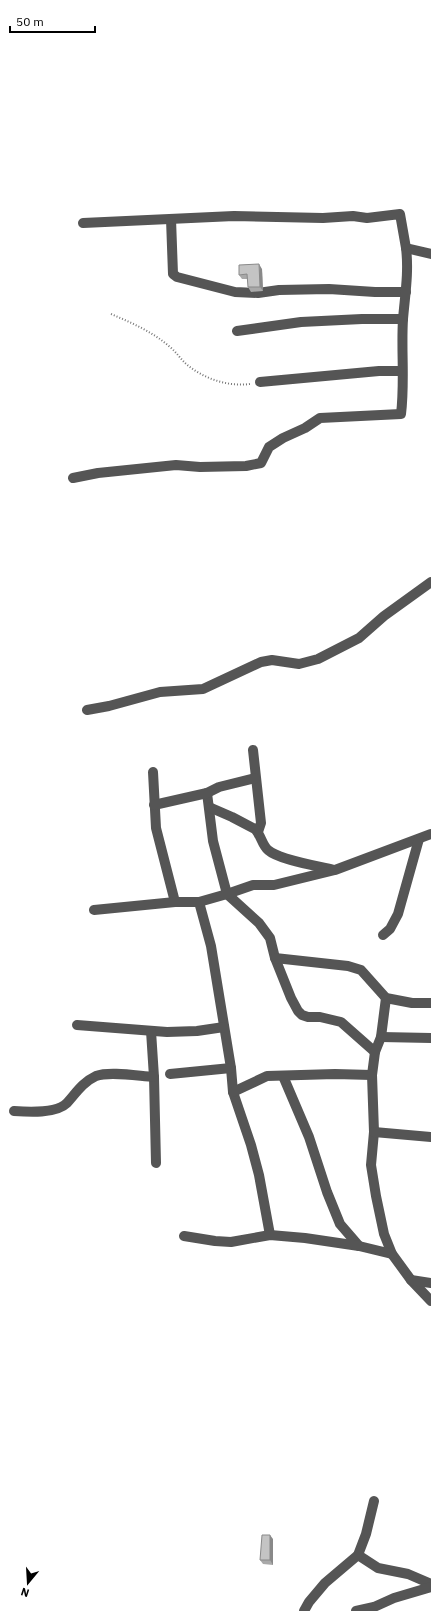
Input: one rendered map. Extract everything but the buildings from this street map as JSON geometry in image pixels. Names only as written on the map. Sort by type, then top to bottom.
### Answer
[{"type":"street","points":[[73,478],[98,473],[176,465],[208,467],[246,466],[261,463],[269,447],[283,438],[305,428],[320,418],[401,414],[403,397],[403,319],[408,265],[400,214],[367,218],[353,216],[323,218],[234,216],[83,223]]},
{"type":"street","points":[[171,219],[173,274],[177,277],[235,292],[258,293],[279,290],[329,289],[375,292],[406,292]]},
{"type":"street","points":[[406,248],[431,254]]},
{"type":"street","points":[[237,331],[301,322],[337,319],[403,319]]},
{"type":"street","points":[[260,382],[379,371],[402,371]]},
{"type":"street","points":[[87,710],[109,706],[160,692],[203,689],[261,662],[272,660],[299,664],[318,659],[359,638],[384,616],[431,582]]},
{"type":"street","points":[[253,750],[261,823],[258,832]]},
{"type":"street","points":[[153,772],[156,828],[175,902]]},
{"type":"street","points":[[154,805],[207,793],[219,787],[255,778]]},
{"type":"street","points":[[207,793],[213,841],[227,894],[259,923],[270,938],[275,958],[291,998],[298,1011],[302,1015],[341,1022],[375,1052]]},
{"type":"street","points":[[209,807],[232,817],[258,832],[267,849],[271,852],[291,859],[336,870]]},
{"type":"street","points":[[94,910],[175,902],[199,902],[253,885],[274,885],[336,870],[431,834]]},
{"type":"street","points":[[383,935],[390,929],[398,914],[419,839]]},
{"type":"street","points":[[199,902],[211,946],[231,1068],[233,1092],[251,1145],[259,1176],[270,1235]]},
{"type":"street","points":[[275,958],[348,966],[361,970],[386,998],[412,1003],[431,1003]]},
{"type":"street","points":[[386,998],[381,1037],[375,1052],[372,1075],[374,1132],[371,1165],[384,1234],[392,1254],[411,1280],[431,1301]]},
{"type":"street","points":[[78,1025],[167,1032],[197,1031],[224,1027]]},
{"type":"street","points":[[150,1031],[154,1077],[156,1163]]},
{"type":"street","points":[[381,1037],[431,1038]]},
{"type":"street","points":[[170,1074],[231,1068]]},
{"type":"street","points":[[14,1111],[36,1112],[52,1110],[66,1105],[81,1086],[95,1077],[107,1073],[154,1077]]},
{"type":"street","points":[[233,1092],[267,1076],[372,1075]]},
{"type":"street","points":[[283,1076],[309,1136],[326,1192],[340,1224],[359,1246]]},
{"type":"street","points":[[374,1132],[431,1137]]},
{"type":"street","points":[[184,1236],[231,1242],[270,1235],[305,1238],[359,1246],[392,1254]]},
{"type":"street","points":[[411,1280],[431,1283]]},
{"type":"street","points":[[304,1611],[309,1602],[325,1583],[358,1555],[366,1534],[374,1501]]},
{"type":"street","points":[[358,1555],[378,1568],[408,1574],[431,1584]]},
{"type":"street","points":[[356,1611],[375,1609],[394,1598],[431,1587]]},
{"type":"path","points":[[111,314],[139,326],[170,347],[185,363],[202,376],[220,382],[243,385],[260,382]]}]
